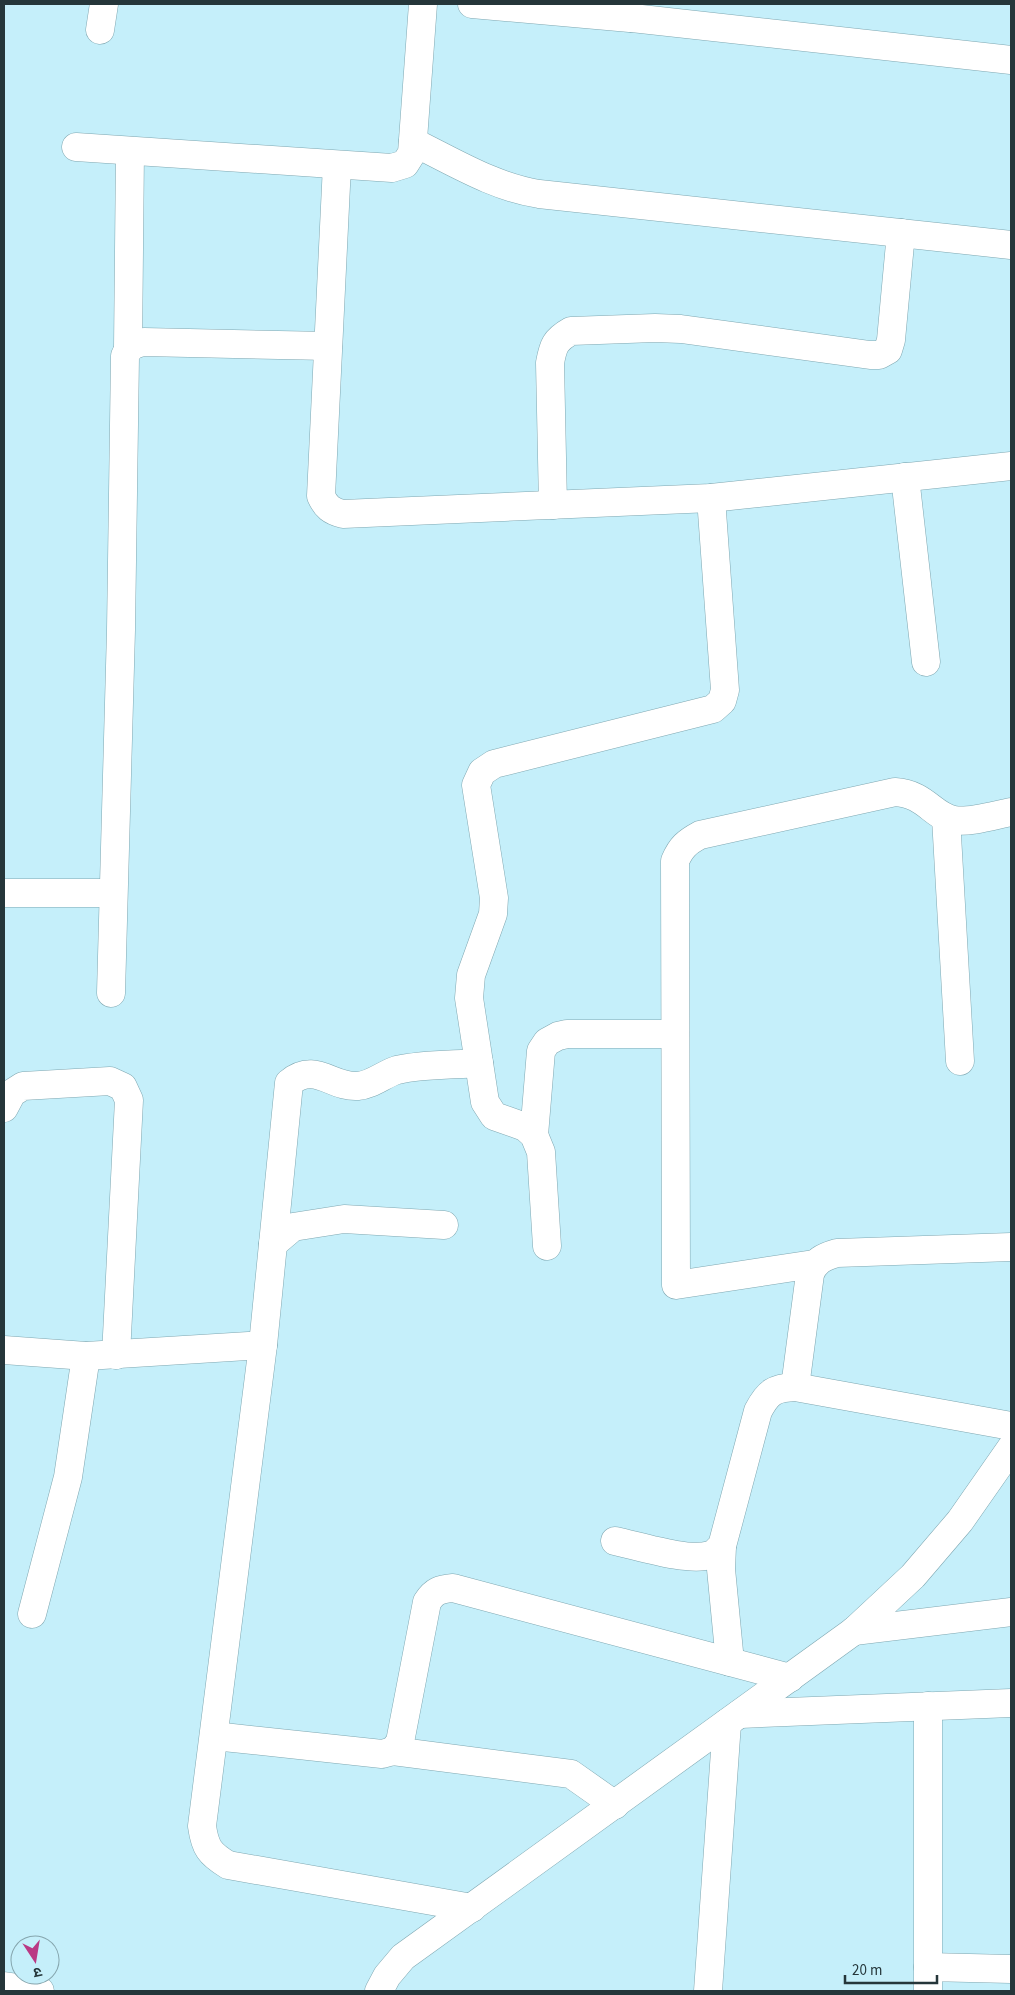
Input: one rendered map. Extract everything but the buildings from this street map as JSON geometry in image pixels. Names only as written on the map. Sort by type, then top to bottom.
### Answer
[{"type":"street","points":[[100,30],[104,4]]},
{"type":"street","points":[[76,147],[392,168],[405,164],[412,153],[423,4]]},
{"type":"street","points":[[472,4],[632,18],[1011,60]]},
{"type":"street","points":[[608,4],[632,18]]},
{"type":"street","points":[[413,142],[492,181],[516,190],[539,194],[1011,245]]},
{"type":"street","points":[[111,993],[121,630],[125,356],[128,349],[130,151]]},
{"type":"street","points":[[337,165],[321,496],[326,506],[333,512],[343,514],[711,498],[1011,466]]},
{"type":"street","points":[[553,505],[550,363],[553,349],[559,338],[571,331],[672,329],[879,355],[888,350],[891,340],[901,233]]},
{"type":"street","points":[[128,349],[134,344],[144,342],[328,346]]},
{"type":"street","points":[[905,477],[926,662]]},
{"type":"street","points":[[547,1246],[541,1152],[534,1135],[525,1127],[494,1116],[485,1102],[469,998],[471,975],[493,914],[494,898],[476,785],[482,772],[494,764],[713,709],[722,701],[725,690],[711,498]]},
{"type":"street","points":[[814,1264],[676,1285],[675,861],[679,850],[686,842],[700,835],[895,792],[916,796],[946,818],[954,820],[1011,812]]},
{"type":"street","points":[[946,818],[960,1061]]},
{"type":"street","points":[[4,893],[113,893]]},
{"type":"street","points":[[534,1135],[541,1051],[548,1042],[558,1036],[581,1033],[675,1034]]},
{"type":"street","points":[[472,1908],[228,1865],[214,1856],[204,1842],[202,1826],[263,1345],[289,1084],[302,1075],[312,1074],[348,1086],[367,1085],[397,1070],[479,1063]]},
{"type":"street","points":[[4,1108],[12,1093],[23,1086],[110,1081],[123,1087],[129,1100],[116,1355]]},
{"type":"street","points":[[272,1244],[293,1227],[344,1219],[444,1225]]},
{"type":"street","points":[[795,1387],[810,1274],[814,1264],[824,1256],[837,1253],[1011,1247]]},
{"type":"street","points":[[4,1350],[86,1356],[263,1345]]},
{"type":"street","points":[[32,1614],[66,1484],[86,1356]]},
{"type":"street","points":[[730,1662],[721,1569],[722,1546],[758,1411],[766,1396],[779,1388],[795,1387],[1011,1426]]},
{"type":"street","points":[[379,1991],[387,1976],[403,1957],[854,1631],[913,1576],[1002,1472],[1011,1448]]},
{"type":"street","points":[[615,1541],[689,1557],[713,1555],[722,1546]]},
{"type":"street","points":[[392,1751],[400,1742],[427,1602],[432,1593],[442,1589],[453,1588],[790,1678]]},
{"type":"street","points":[[854,1631],[1011,1612]]},
{"type":"street","points":[[733,1719],[928,1706],[1011,1703]]},
{"type":"street","points":[[928,1706],[928,1979],[1011,1969]]},
{"type":"street","points":[[708,1991],[733,1719]]},
{"type":"street","points":[[214,1736],[382,1754],[392,1751],[571,1774],[615,1805]]},
{"type":"street","points":[[4,1986],[40,1991]]}]
